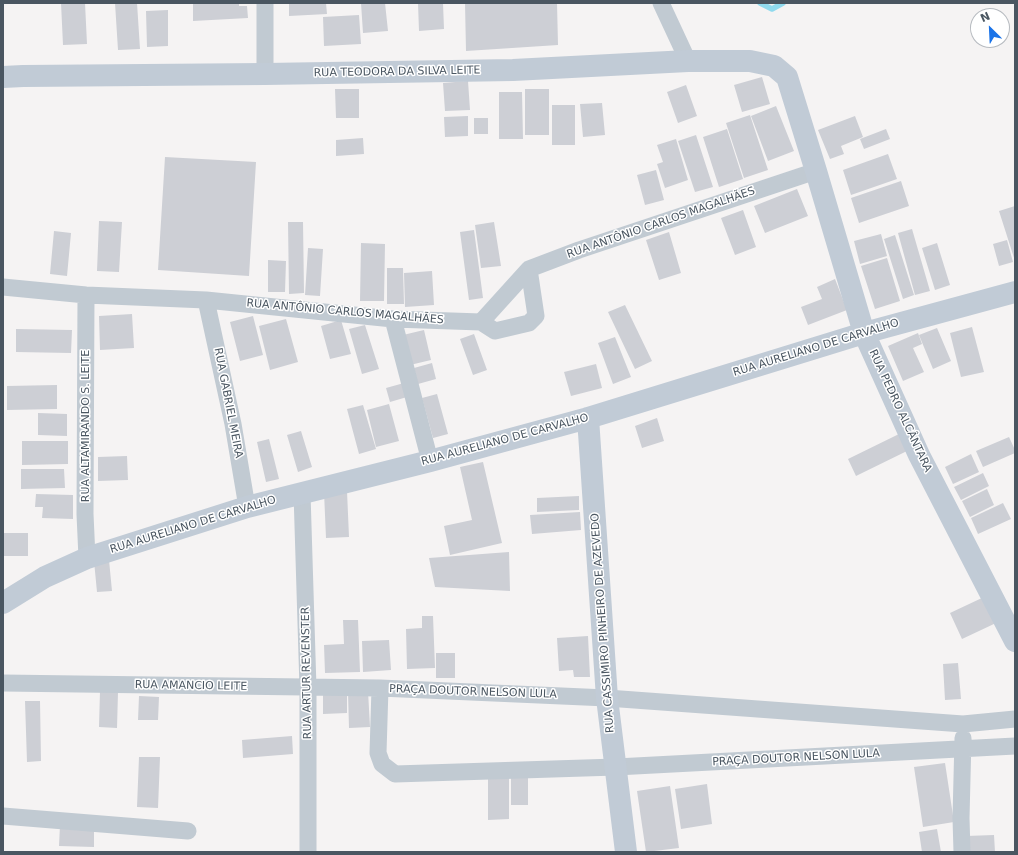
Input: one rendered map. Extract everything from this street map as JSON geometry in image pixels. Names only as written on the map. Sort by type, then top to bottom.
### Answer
[{"type":"street","points":[[265,3],[265,74]]},
{"type":"street","points":[[661,3],[688,61]]},
{"type":"street","name":"RUA TEODORA DA SILVA LEITE","points":[[13,76],[513,70],[688,61],[750,61],[774,66],[787,77]]},
{"type":"street","points":[[3,88],[13,76]]},
{"type":"street","name":"RUA PEDRO ALCÂNTARA","points":[[787,77],[864,333],[919,454],[1009,620],[1015,641]]},
{"type":"street","name":"RUA ANTÔNIO CARLOS MAGALHÃES","points":[[3,286],[86,295],[206,300],[393,319],[482,322],[529,269],[579,250],[816,171]]},
{"type":"street","points":[[482,322],[495,331],[529,323],[536,316],[529,269]]},
{"type":"street","name":"RUA AURELIANO DE CARVALHO","points":[[3,603],[44,576],[87,558],[247,507],[430,461],[588,418],[864,333],[1015,292]]},
{"type":"street","name":"RUA ALTAMIRANDO S. LEITE","points":[[86,295],[85,514],[87,558]]},
{"type":"street","name":"RUA GABRIEL MEIRA","points":[[206,300],[233,424],[247,507]]},
{"type":"street","points":[[393,319],[430,461]]},
{"type":"street","name":"RUA CASSIMIRO PINHEIRO DE AZEVEDO","points":[[588,418],[607,698],[626,852]]},
{"type":"street","name":"RUA ARTUR REVENSTER","points":[[302,493],[308,688],[308,852]]},
{"type":"street","name":"RUA AMANCIO LEITE","points":[[3,683],[380,688]]},
{"type":"street","name":"PRAÇA DOUTOR NELSON LULA","points":[[1015,719],[963,724],[607,698],[380,688],[378,754],[382,764],[395,774],[616,767],[1015,746]]},
{"type":"street","points":[[962,852],[961,818],[963,724]]},
{"type":"street","points":[[3,816],[188,831]]},
{"type":"building","points":[[61,3],[85,3],[87,44],[63,45]]},
{"type":"building","points":[[115,3],[137,3],[140,49],[118,50]]},
{"type":"building","points":[[193,3],[239,3],[239,6],[247,6],[248,18],[193,21]]},
{"type":"building","points":[[289,3],[326,3],[327,14],[289,16]]},
{"type":"building","points":[[361,3],[385,3],[388,31],[363,33]]},
{"type":"building","points":[[418,3],[443,3],[444,29],[419,31]]},
{"type":"building","points":[[465,3],[557,3],[558,45],[466,51]]},
{"type":"building","points":[[168,10],[168,46],[147,47],[146,11]]},
{"type":"building","points":[[359,15],[361,44],[324,46],[323,17]]},
{"type":"building","points":[[762,77],[770,104],[742,112],[734,85]]},
{"type":"building","points":[[468,81],[470,110],[445,111],[443,83]]},
{"type":"building","points":[[686,85],[697,116],[678,123],[667,92]]},
{"type":"building","points":[[335,89],[359,89],[359,118],[336,118]]},
{"type":"building","points":[[525,89],[549,89],[549,135],[525,135]]},
{"type":"building","points":[[499,92],[522,92],[523,139],[499,139]]},
{"type":"building","points":[[602,103],[605,135],[583,137],[580,104]]},
{"type":"building","points":[[552,105],[575,105],[575,145],[552,145]]},
{"type":"building","points":[[776,106],[794,151],[768,161],[751,116]]},
{"type":"building","points":[[750,115],[768,170],[744,178],[726,123]]},
{"type":"building","points":[[468,116],[468,136],[445,137],[444,117]]},
{"type":"building","points":[[855,116],[863,137],[841,146],[844,154],[830,159],[818,130]]},
{"type":"building","points":[[474,118],[488,118],[488,134],[474,134]]},
{"type":"building","points":[[727,129],[743,179],[719,187],[703,137]]},
{"type":"building","points":[[886,129],[890,139],[864,149],[860,139]]},
{"type":"building","points":[[696,135],[713,187],[695,192],[678,141]]},
{"type":"building","points":[[363,138],[364,154],[336,156],[336,140]]},
{"type":"building","points":[[676,139],[688,180],[665,188],[657,164],[663,162],[657,145]]},
{"type":"building","points":[[888,154],[897,179],[851,195],[843,170]]},
{"type":"building","points":[[165,157],[256,162],[249,276],[158,270]]},
{"type":"building","points":[[656,170],[664,200],[645,205],[637,175]]},
{"type":"building","points":[[901,181],[909,206],[859,223],[851,198]]},
{"type":"building","points":[[797,189],[808,216],[765,233],[754,206]]},
{"type":"building","points":[[1015,206],[1015,261],[999,211]]},
{"type":"building","points":[[743,210],[756,247],[735,255],[721,218]]},
{"type":"building","points":[[99,221],[122,222],[119,272],[97,271]]},
{"type":"building","points":[[288,222],[303,222],[304,293],[289,294]]},
{"type":"building","points":[[494,222],[501,266],[481,268],[475,225]]},
{"type":"building","points":[[912,229],[930,291],[915,295],[898,233]]},
{"type":"building","points":[[474,230],[483,298],[469,300],[460,232]]},
{"type":"building","points":[[54,231],[71,233],[67,276],[50,274]]},
{"type":"building","points":[[669,232],[681,273],[659,280],[646,240]]},
{"type":"building","points":[[881,234],[887,256],[860,264],[854,241]]},
{"type":"building","points":[[895,235],[914,295],[903,299],[884,239]]},
{"type":"building","points":[[1007,240],[1013,262],[999,266],[993,244]]},
{"type":"building","points":[[361,243],[385,244],[384,301],[360,301]]},
{"type":"building","points":[[937,243],[950,285],[935,290],[922,248]]},
{"type":"building","points":[[308,248],[323,249],[320,296],[305,295]]},
{"type":"building","points":[[887,258],[900,301],[875,309],[861,266]]},
{"type":"building","points":[[268,260],[286,261],[285,292],[268,292]]},
{"type":"building","points":[[387,268],[403,268],[404,304],[387,304]]},
{"type":"building","points":[[432,271],[434,305],[405,307],[404,273]]},
{"type":"building","points":[[835,279],[847,310],[808,325],[801,307],[822,299],[817,287]]},
{"type":"building","points":[[625,305],[652,361],[635,369],[608,312]]},
{"type":"building","points":[[132,314],[134,348],[100,350],[99,316]]},
{"type":"building","points":[[253,316],[263,355],[240,361],[230,322]]},
{"type":"building","points":[[286,319],[298,362],[270,370],[259,326]]},
{"type":"building","points":[[341,320],[351,354],[330,359],[321,326]]},
{"type":"building","points":[[365,325],[379,369],[362,374],[349,329]]},
{"type":"building","points":[[972,327],[984,372],[961,377],[950,333]]},
{"type":"building","points":[[937,328],[951,361],[933,369],[919,335]]},
{"type":"building","points":[[16,329],[72,330],[71,353],[16,352]]},
{"type":"building","points":[[424,330],[431,360],[410,365],[403,335]]},
{"type":"building","points":[[918,333],[922,344],[913,348],[924,372],[903,381],[888,346]]},
{"type":"building","points":[[474,334],[487,370],[473,375],[460,339]]},
{"type":"building","points":[[615,337],[631,377],[613,384],[598,343]]},
{"type":"building","points":[[432,363],[436,379],[418,384],[414,368]]},
{"type":"building","points":[[596,364],[602,388],[571,396],[564,372]]},
{"type":"building","points":[[404,383],[407,397],[390,402],[386,388]]},
{"type":"building","points":[[57,385],[57,409],[7,410],[7,386]]},
{"type":"building","points":[[437,394],[448,434],[433,438],[422,398]]},
{"type":"building","points":[[389,404],[399,441],[376,447],[367,410]]},
{"type":"building","points":[[363,405],[376,449],[359,454],[347,409]]},
{"type":"building","points":[[38,413],[67,414],[67,436],[38,435]]},
{"type":"building","points":[[657,418],[664,441],[642,448],[635,426]]},
{"type":"building","points":[[301,431],[312,467],[298,472],[287,435]]},
{"type":"building","points":[[899,434],[907,451],[856,476],[848,459]]},
{"type":"building","points":[[1009,437],[1015,453],[983,467],[976,451]]},
{"type":"building","points":[[269,439],[279,479],[266,482],[257,442]]},
{"type":"building","points":[[22,441],[68,441],[68,464],[22,465]]},
{"type":"building","points":[[971,454],[979,472],[953,484],[945,467]]},
{"type":"building","points":[[127,456],[128,480],[98,481],[98,457]]},
{"type":"building","points":[[483,462],[502,543],[450,555],[444,526],[472,520],[460,467]]},
{"type":"building","points":[[21,469],[64,469],[65,488],[21,489]]},
{"type":"building","points":[[983,473],[989,486],[961,500],[954,487]]},
{"type":"building","points":[[987,489],[994,505],[970,517],[962,501]]},
{"type":"building","points":[[347,491],[349,537],[326,538],[324,492]]},
{"type":"building","points":[[36,494],[73,495],[73,519],[42,518],[43,507],[35,507]]},
{"type":"building","points":[[579,496],[579,510],[537,512],[537,498]]},
{"type":"building","points":[[1003,503],[1011,519],[978,534],[971,518]]},
{"type":"building","points":[[580,512],[581,530],[532,534],[530,515]]},
{"type":"building","points":[[3,533],[28,533],[28,556],[4,556]]},
{"type":"building","points":[[509,552],[510,591],[435,587],[429,558]]},
{"type":"building","points":[[109,560],[112,591],[97,592],[94,561]]},
{"type":"building","points":[[984,597],[996,623],[962,639],[950,613]]},
{"type":"building","points":[[422,616],[433,616],[435,668],[407,669],[406,629],[422,628]]},
{"type":"building","points":[[343,620],[358,620],[360,672],[325,673],[324,645],[344,644]]},
{"type":"building","points":[[588,636],[590,677],[574,677],[573,670],[559,671],[557,638]]},
{"type":"building","points":[[389,640],[391,670],[363,672],[362,641]]},
{"type":"building","points":[[436,653],[455,653],[455,678],[436,678]]},
{"type":"building","points":[[958,663],[961,699],[945,700],[943,664]]},
{"type":"building","points":[[100,691],[118,692],[117,728],[99,727]]},
{"type":"building","points":[[368,691],[370,727],[349,728],[348,692]]},
{"type":"building","points":[[323,694],[347,694],[347,713],[323,714]]},
{"type":"building","points":[[139,696],[159,697],[158,720],[138,720]]},
{"type":"building","points":[[25,701],[40,701],[41,761],[27,762]]},
{"type":"building","points":[[292,736],[293,754],[243,758],[242,740]]},
{"type":"building","points":[[139,757],[160,757],[158,808],[137,807]]},
{"type":"building","points":[[945,763],[954,822],[923,827],[914,767]]},
{"type":"building","points":[[488,772],[509,772],[509,819],[488,820]]},
{"type":"building","points":[[528,776],[528,805],[511,805],[511,777]]},
{"type":"building","points":[[707,784],[712,824],[681,829],[675,789]]},
{"type":"building","points":[[670,786],[679,848],[646,852],[637,791]]},
{"type":"building","points":[[60,825],[94,825],[94,847],[59,846]]},
{"type":"building","points":[[937,829],[941,852],[922,852],[919,832]]},
{"type":"building","points":[[994,835],[995,852],[967,852],[966,836]]},
{"type":"waterway","points":[[760,3],[772,9],[783,3]]}]
